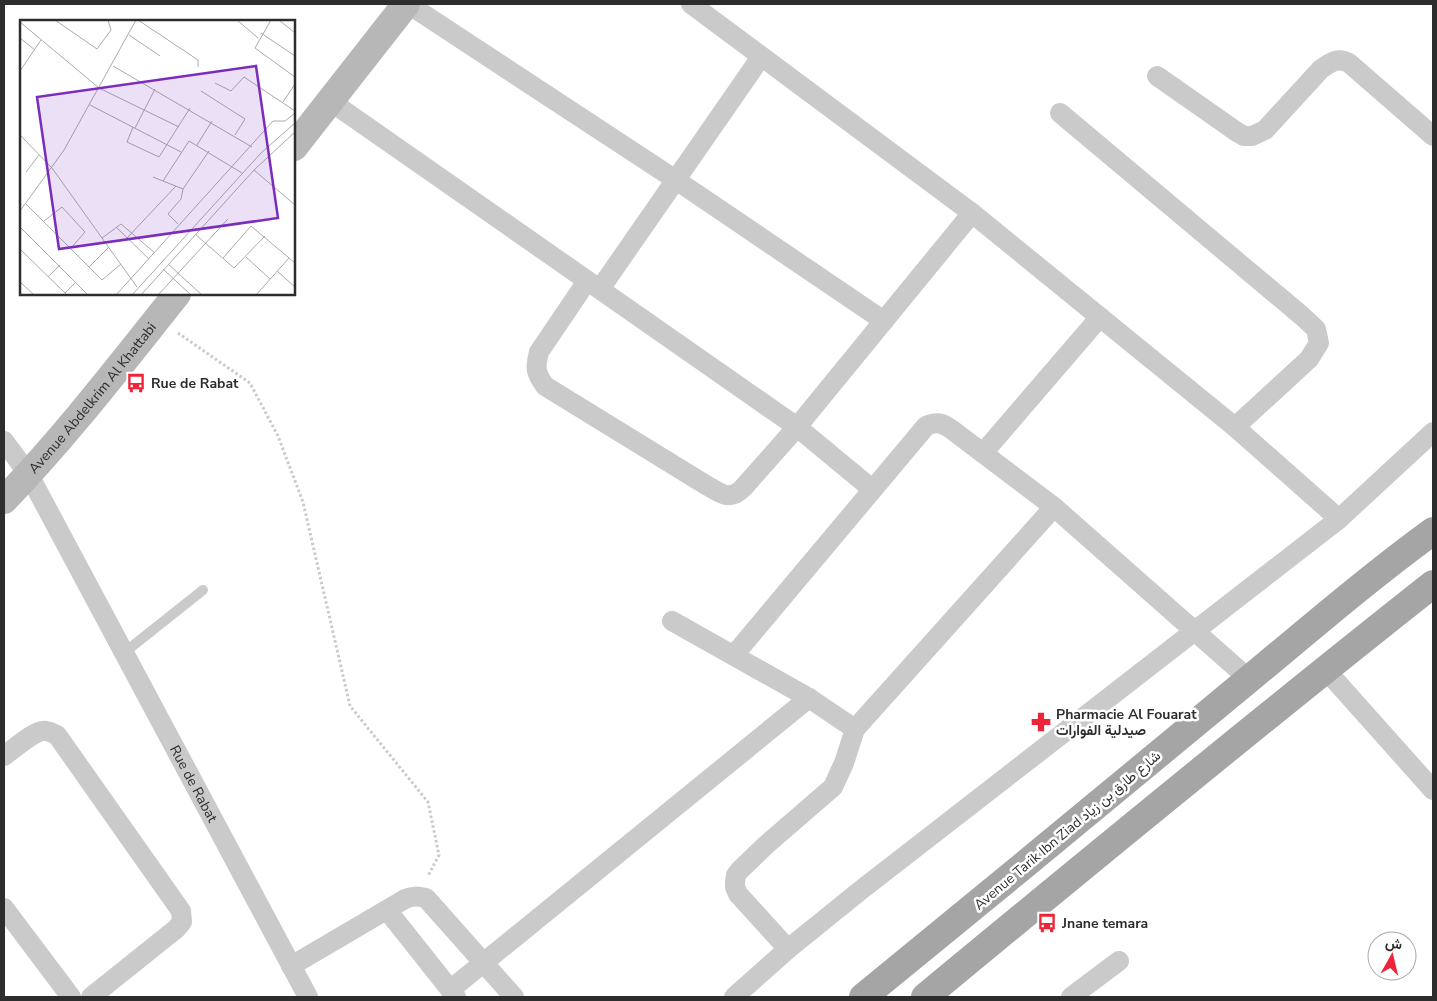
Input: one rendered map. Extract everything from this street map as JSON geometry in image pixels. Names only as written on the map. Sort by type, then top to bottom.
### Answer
[{"type":"main road","points":[[295,146],[407,4]]},
{"type":"main road","name":"Avenue Abdelkrim Al Khattabi","points":[[4,500],[29,475],[121,365],[176,295]]},
{"type":"main road","name":"Avenue Tarik Ibn Ziad شارع طارق بن زياد","points":[[864,997],[1250,679],[1346,597],[1433,531]]},
{"type":"main road","points":[[926,997],[1068,878],[1325,669],[1433,584]]},
{"type":"street","points":[[407,4],[676,180],[884,321]]},
{"type":"street","points":[[691,4],[972,212],[1235,427],[1339,520]]},
{"type":"street","points":[[761,57],[676,180],[540,352],[536,365],[538,376],[545,386],[706,485],[722,494],[731,496],[737,494],[797,426],[972,212]]},
{"type":"street","points":[[1157,76],[1237,132],[1244,136],[1252,136],[1265,130],[1321,69],[1332,62],[1342,60],[1349,63],[1433,136]]},
{"type":"street","points":[[330,101],[797,426],[872,489]]},
{"type":"street","points":[[1060,113],[1316,329],[1320,343],[1309,359],[1235,427]]},
{"type":"street","points":[[982,453],[1100,316]]},
{"type":"street","points":[[734,655],[926,426],[943,424],[1054,507],[1250,679]]},
{"type":"street","points":[[734,997],[788,949],[868,884],[1339,520],[1433,432]]},
{"type":"street","name":"Rue de Rabat","points":[[4,441],[29,475],[308,997]]},
{"type":"street","points":[[788,949],[738,894],[735,887],[736,875],[766,845],[833,788],[844,763],[855,728],[1054,507]]},
{"type":"street","points":[[672,622],[809,698],[855,728]]},
{"type":"street","points":[[1325,669],[1433,790]]},
{"type":"street","points":[[387,910],[453,994],[484,963],[809,698]]},
{"type":"street","points":[[4,756],[34,734],[49,731],[57,735],[182,911],[182,922],[176,929],[91,997]]},
{"type":"street","points":[[291,966],[404,899],[418,896],[426,898],[514,997]]},
{"type":"street","points":[[4,908],[71,997]]},
{"type":"street","points":[[1071,997],[1119,961]]},
{"type":"lane","points":[[125,652],[203,590]]},
{"type":"path","points":[[157,319],[250,382],[278,436],[303,502],[350,706],[428,802],[439,855],[418,896]]},
{"type":"place","name":"Rue de Rabat","points":[[136,383]]},
{"type":"place","name":"Pharmacie Al Fouarat صيدلية الفوارات","points":[[1041,722]]},
{"type":"place","name":"Jnane temara","points":[[1047,923]]}]
